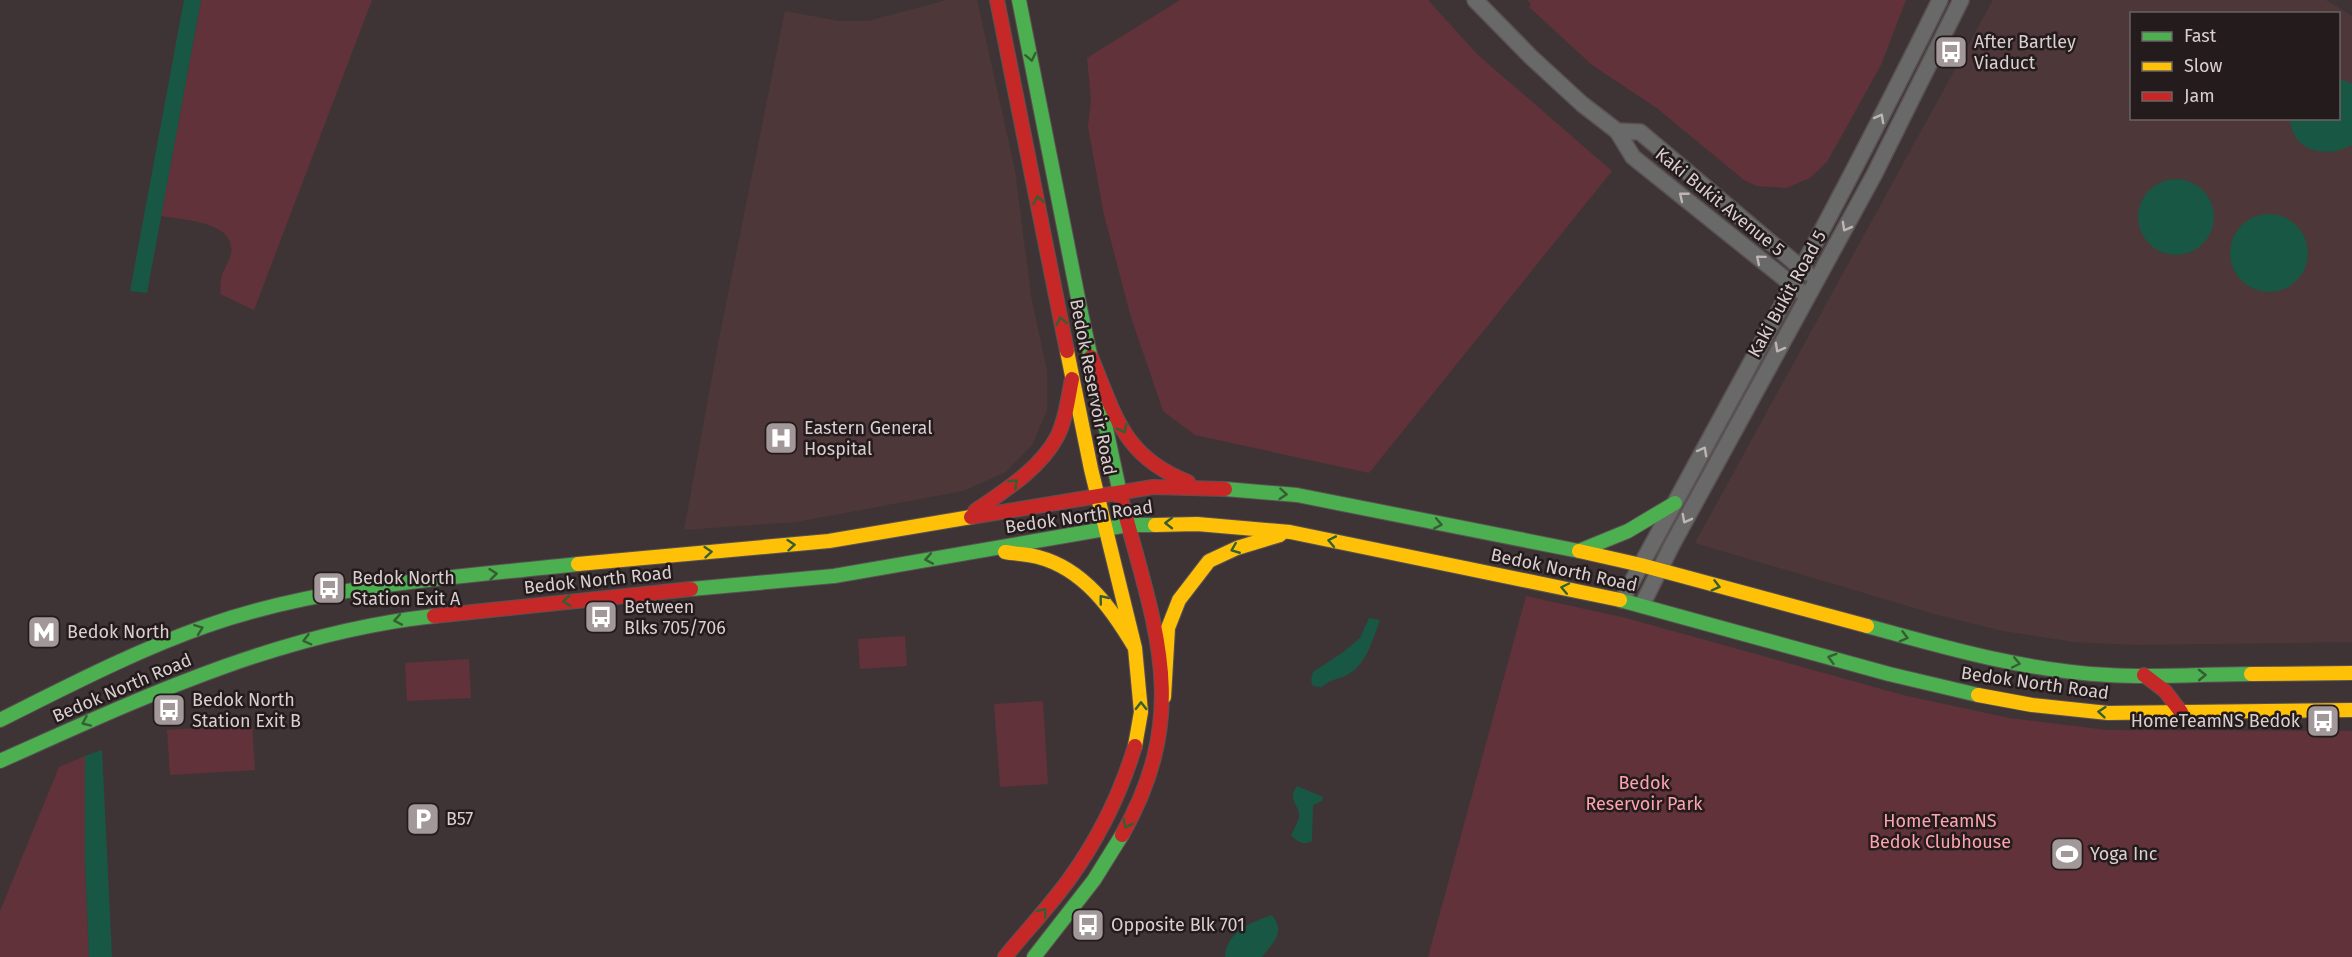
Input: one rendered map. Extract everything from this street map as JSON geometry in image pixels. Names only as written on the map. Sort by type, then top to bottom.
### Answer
[{"type":"main road","name":"Bedok Reservoir Road","points":[[997,0],[1072,379],[1104,528],[1135,648],[1141,712],[1135,749],[1104,823],[1080,864],[1005,957]]},
{"type":"main road","name":"Bedok Reservoir Road","points":[[1019,0],[1120,491],[1159,646],[1164,697],[1161,732],[1155,757],[1123,832],[1097,876],[1034,957]]},
{"type":"main road","points":[[1091,357],[1124,432],[1140,456],[1169,476],[1204,487]]},
{"type":"main road","points":[[966,517],[1007,490],[1035,464],[1056,439],[1064,418],[1072,379]]},
{"type":"main road","name":"Bedok North Road","points":[[0,720],[139,652],[208,625],[300,600],[359,588],[578,564],[830,541],[1153,487],[1204,487],[1297,495],[1579,552],[1641,565],[1958,651],[2025,665],[2109,675],[2352,673]]},
{"type":"main road","points":[[1579,552],[1628,531],[1675,503]]},
{"type":"main road","name":"Bedok North Road","points":[[0,761],[186,679],[256,654],[364,627],[445,614],[834,576],[1128,525],[1197,524],[1290,532],[1622,600],[1952,690],[2032,705],[2108,713],[2352,710]]},
{"type":"main road","points":[[1164,697],[1168,628],[1179,600],[1191,582],[1209,561],[1237,548],[1290,532]]},
{"type":"main road","points":[[986,549],[1038,557],[1078,577],[1097,592],[1117,617],[1135,648]]},
{"type":"main road","points":[[2144,675],[2173,697],[2181,712]]},
{"type":"street","name":"Kaki Bukit Avenue 5","points":[[1475,0],[1531,57],[1582,104],[1617,131],[1633,157],[1808,297]]},
{"type":"street","name":"Kaki Bukit Road 5","points":[[1622,600],[1892,98],[1940,0]]},
{"type":"street","name":"Kaki Bukit Road 5","points":[[1642,605],[1874,175],[1961,0]]},
{"type":"street","name":"Kaki Bukit Avenue 5","points":[[1617,131],[1640,132],[1816,281]]},
{"type":"shaded area","points":[[184,0],[201,0],[147,293],[130,291]]},
{"type":"shaded area","points":[[947,0],[977,0],[1015,170],[1031,296],[1047,371],[1047,410],[1032,445],[1006,472],[963,491],[796,522],[684,530],[719,339],[785,11],[839,21],[868,21]]},
{"type":"shaded area","points":[[1993,0],[2326,0],[2352,16],[2352,642],[2135,645],[2074,642],[2003,631],[1938,615],[1695,543]]},
{"type":"shaded area","points":[[2340,78],[2352,84],[2352,145],[2332,151],[2312,150],[2297,139],[2290,120],[2340,120]]},
{"type":"shaded area","points":[[2184,179],[2197,185],[2208,196],[2214,209],[2212,232],[2197,249],[2184,255],[2168,255],[2155,249],[2140,232],[2138,209],[2144,196],[2161,181]]},
{"type":"shaded area","points":[[2269,214],[2284,217],[2296,226],[2305,238],[2308,253],[2305,268],[2296,280],[2284,289],[2269,292],[2254,289],[2242,280],[2233,268],[2230,253],[2233,238],[2242,226],[2254,217]]},
{"type":"shaded area","points":[[1369,618],[1380,620],[1368,651],[1359,665],[1347,675],[1330,681],[1322,687],[1313,686],[1311,680],[1313,672],[1360,638]]},
{"type":"shaded area","points":[[102,750],[112,957],[89,957],[85,861],[85,756]]},
{"type":"shaded area","points":[[1297,786],[1323,797],[1322,801],[1313,805],[1312,841],[1306,843],[1291,836],[1299,818],[1293,799]]},
{"type":"shaded area","points":[[1272,915],[1278,932],[1274,942],[1262,957],[1225,957],[1235,934],[1248,925]]},
{"type":"green space","points":[[201,0],[372,0],[254,310],[220,294],[222,277],[231,254],[231,243],[226,235],[206,224],[161,216]]},
{"type":"green space","points":[[1180,0],[1428,0],[1478,55],[1612,171],[1369,473],[1195,435],[1163,411],[1131,317],[1104,215],[1088,127],[1091,99],[1087,58]]},
{"type":"green space","points":[[1527,0],[1906,0],[1881,65],[1827,162],[1810,178],[1786,188],[1757,186],[1744,180],[1658,109],[1592,65],[1529,7],[1531,4]]},
{"type":"green space","points":[[1526,596],[1626,618],[1903,695],[2009,718],[2107,730],[2352,731],[2352,957],[1428,957]]},
{"type":"green space","points":[[905,636],[907,666],[860,669],[858,639]]},
{"type":"green space","points":[[469,659],[471,698],[407,701],[405,663]]},
{"type":"green space","points":[[1043,701],[1048,784],[1000,787],[994,704]]},
{"type":"green space","points":[[252,724],[255,770],[170,775],[167,730]]},
{"type":"green space","points":[[85,756],[85,861],[89,957],[0,957],[0,911],[59,767]]},
{"type":"traffic: fast","points":[[1019,0],[1080,308],[1121,498]]},
{"type":"traffic: fast","points":[[1225,489],[1297,495],[1579,551]]},
{"type":"traffic: fast","points":[[1579,551],[1628,531],[1675,503]]},
{"type":"traffic: fast","points":[[691,589],[834,576],[1128,525],[1155,525]]},
{"type":"traffic: fast","points":[[0,720],[153,646],[251,612],[390,584],[578,564]]},
{"type":"traffic: fast","points":[[1620,600],[1889,674],[1978,695]]},
{"type":"traffic: fast","points":[[0,761],[105,714],[211,671],[320,637],[434,616]]},
{"type":"traffic: fast","points":[[1867,626],[2017,664],[2078,673],[2144,676],[2251,674]]},
{"type":"traffic: fast","points":[[1034,957],[1094,880],[1122,835]]},
{"type":"traffic: slow","points":[[1067,351],[1091,469],[1135,648],[1141,712],[1135,746]]},
{"type":"traffic: slow","points":[[578,564],[829,541],[971,517]]},
{"type":"traffic: slow","points":[[1155,525],[1197,524],[1290,532],[1620,600]]},
{"type":"traffic: slow","points":[[1164,697],[1168,628],[1179,600],[1209,561],[1237,548],[1280,535]]},
{"type":"traffic: slow","points":[[1579,551],[1641,565],[1867,626]]},
{"type":"traffic: slow","points":[[1005,552],[1038,557],[1054,563],[1083,581],[1117,619],[1135,648]]},
{"type":"traffic: slow","points":[[2251,674],[2352,673]]},
{"type":"traffic: slow","points":[[1978,695],[2032,705],[2108,713],[2352,710]]},
{"type":"traffic: jam","points":[[997,0],[1067,351]]},
{"type":"traffic: jam","points":[[1091,357],[1116,416],[1135,447],[1166,472],[1188,482]]},
{"type":"traffic: jam","points":[[975,511],[1020,479],[1050,449],[1063,423],[1072,379]]},
{"type":"traffic: jam","points":[[971,517],[1153,487],[1225,489]]},
{"type":"traffic: jam","points":[[1121,498],[1155,628],[1162,707],[1156,747],[1144,790],[1122,835]]},
{"type":"traffic: jam","points":[[434,616],[691,589]]},
{"type":"traffic: jam","points":[[2144,675],[2165,691],[2181,712]]},
{"type":"traffic: jam","points":[[1005,957],[1062,888],[1090,847],[1116,798],[1135,746]]},
{"type":"place","name":"After Bartley Viaduct","points":[[1951,52]]},
{"type":"place","name":"Eastern General Hospital","points":[[781,438]]},
{"type":"place","name":"Bedok North Station Exit A","points":[[329,588]]},
{"type":"place","name":"Between Blks 705/706","points":[[601,617]]},
{"type":"place","name":"Bedok North","points":[[44,632]]},
{"type":"place","name":"Bedok North Station Exit B","points":[[169,710]]},
{"type":"place","name":"HomeTeamNS Bedok","points":[[2323,721]]},
{"type":"place","name":"B57","points":[[423,819]]},
{"type":"place","name":"Yoga Inc","points":[[2067,854]]},
{"type":"place","name":"Opposite Blk 701","points":[[1088,925]]},
{"type":"park label","name":"Bedok Reservoir Park","points":[[1644,793]]},
{"type":"park label","name":"HomeTeamNS Bedok Clubhouse","points":[[1940,831]]}]
